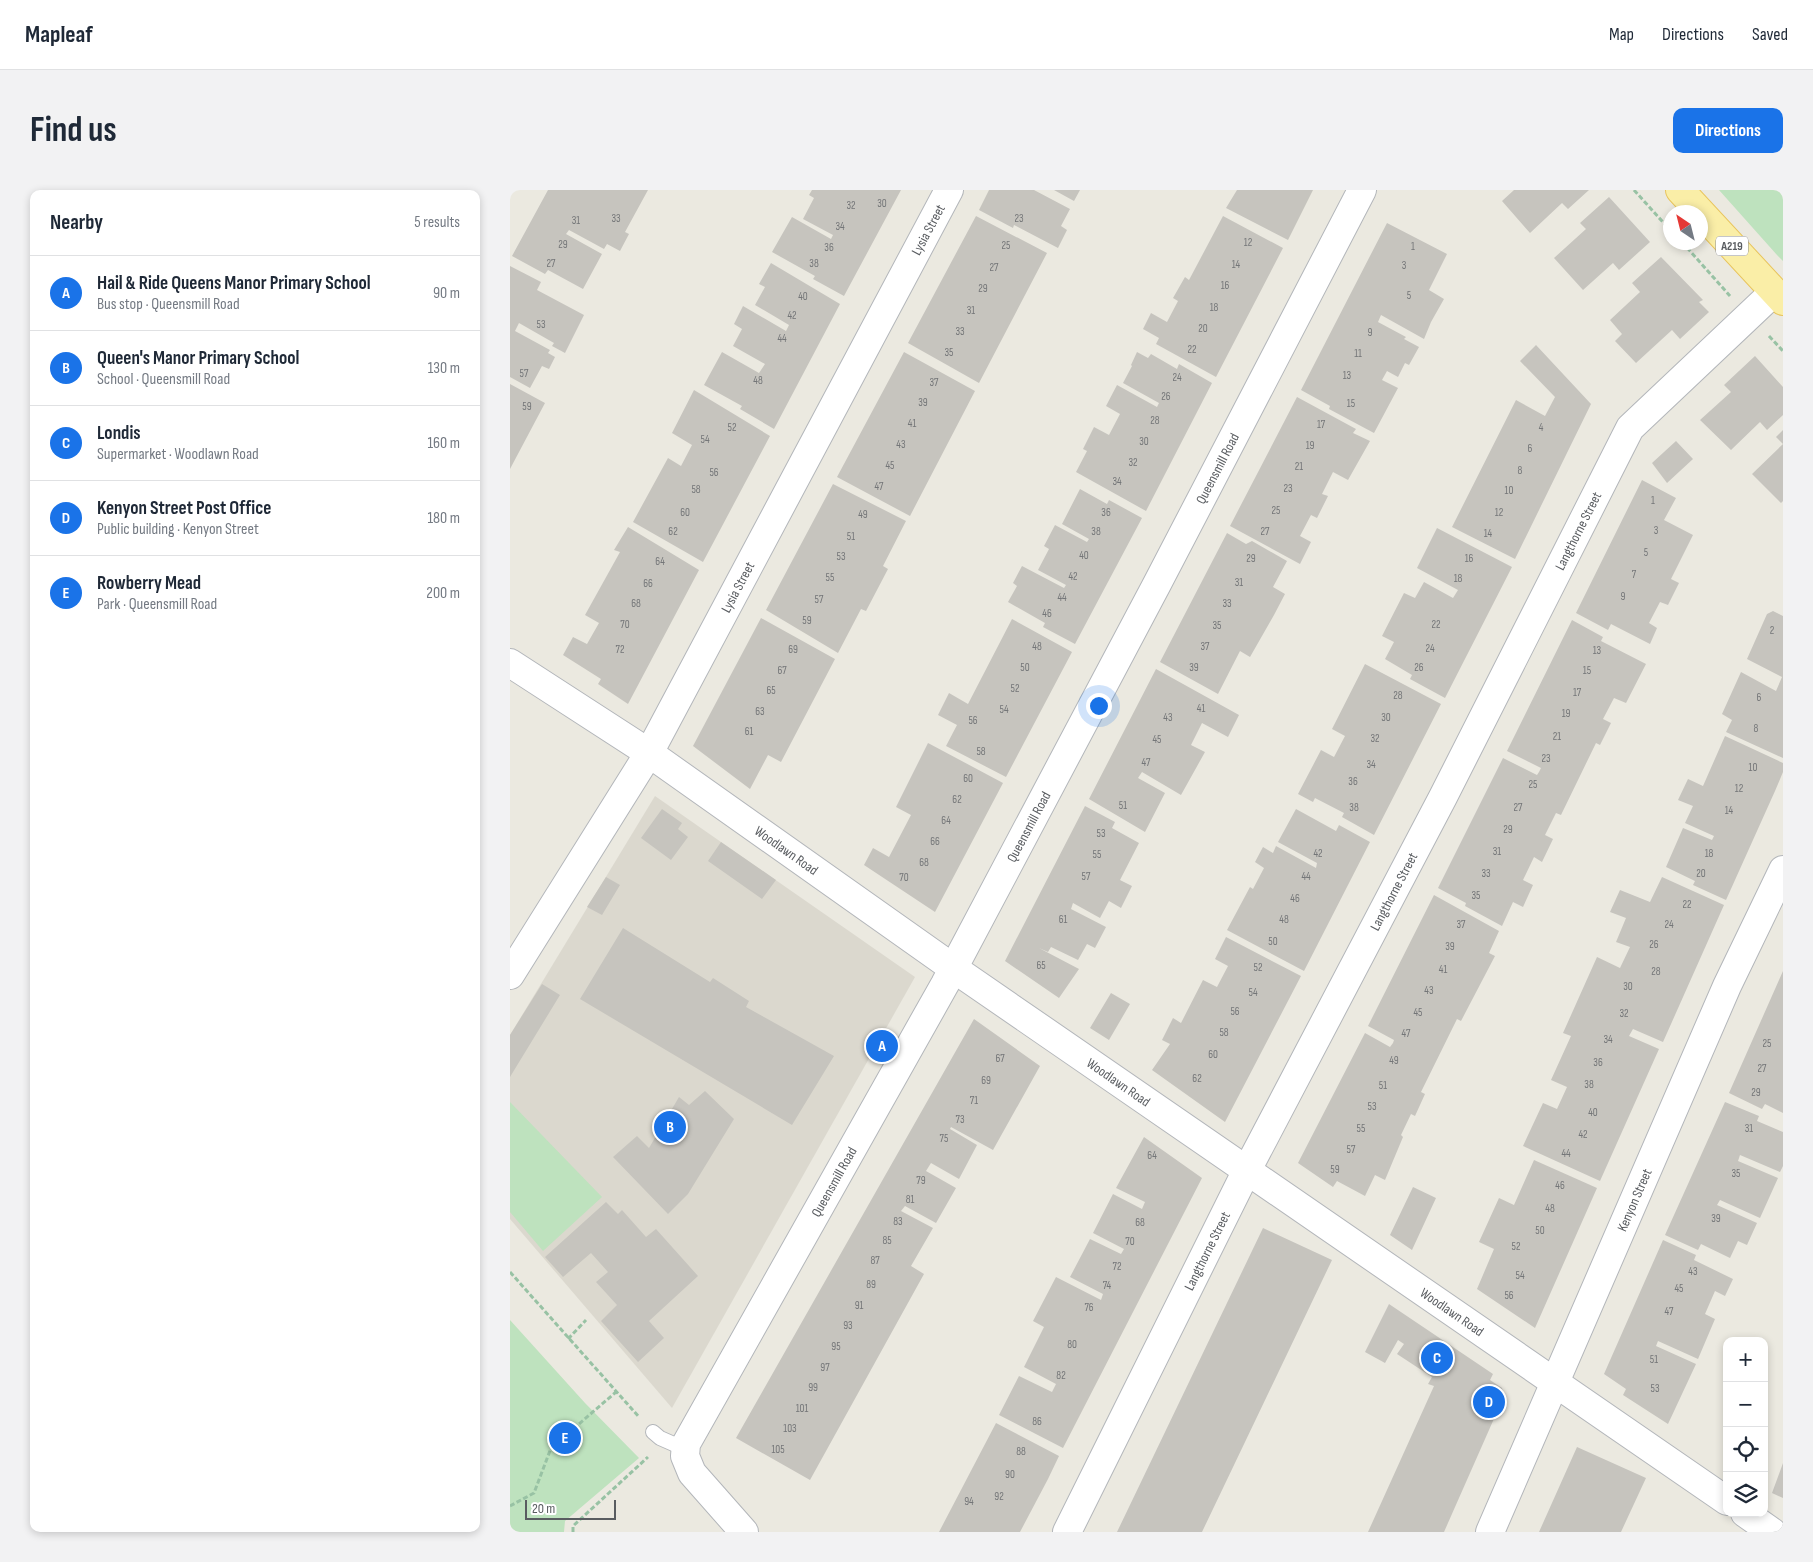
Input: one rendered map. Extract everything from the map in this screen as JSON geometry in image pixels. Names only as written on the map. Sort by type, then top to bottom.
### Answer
[{"type":"main road","name":"A219","points":[[1680,190],[1778,297]]},
{"type":"street","name":"Lysia Street","points":[[510,975],[519,941],[649,753],[948,190]]},
{"type":"street","name":"Queensmill Road","points":[[685,1453],[692,1431],[953,968],[1157,584],[1362,190]]},
{"type":"street","name":"Langthorne Street","points":[[1067,1532],[1246,1172],[1443,797],[1630,428],[1778,297]]},
{"type":"street","name":"Woodlawn Road","points":[[510,664],[649,753],[1246,1172],[1723,1498]]},
{"type":"street","name":"Kenyon Street","points":[[1490,1532],[1727,986],[1783,870]]},
{"type":"street","points":[[685,1453],[692,1473],[744,1532]]},
{"type":"street","points":[[1751,1517],[1772,1532]]},
{"type":"lane","points":[[653,1432],[685,1453]]},
{"type":"path","points":[[1634,190],[1663,222]]},
{"type":"path","points":[[511,1274],[653,1432]]},
{"type":"path","points":[[568,1338],[586,1320]]},
{"type":"path","points":[[510,1506],[534,1493],[551,1448],[616,1392]]},
{"type":"path","points":[[573,1532],[573,1526],[634,1471],[645,1460],[651,1450]]},
{"type":"shaded area","points":[[655,796],[915,977],[672,1408],[510,1219],[510,1035]]},
{"type":"green space","points":[[1719,190],[1783,190],[1783,261],[1777,255]]},
{"type":"green space","points":[[510,1102],[602,1197],[543,1251],[510,1212]]},
{"type":"green space","points":[[510,1320],[585,1403],[639,1458],[565,1521],[564,1532],[510,1532]]},
{"type":"building","points":[[548,190],[648,190],[625,232],[629,234],[620,251],[607,244],[604,249],[569,230],[566,234],[602,254],[583,289],[548,270],[545,274],[512,256]]},
{"type":"building","points":[[812,190],[901,190],[844,296],[813,279],[815,276],[772,252],[792,217],[831,239],[833,235],[803,219],[814,198],[809,195]]},
{"type":"building","points":[[989,190],[1034,190],[1070,209],[1061,226],[1067,230],[1058,248],[1014,225],[1013,228],[979,210]]},
{"type":"building","points":[[1054,190],[1080,190],[1074,201]]},
{"type":"building","points":[[1237,190],[1313,190],[1288,240],[1226,208]]},
{"type":"building","points":[[1514,190],[1589,190],[1568,209],[1562,203],[1530,233],[1502,201]]},
{"type":"building","points":[[1609,197],[1650,242],[1619,270],[1613,263],[1583,290],[1554,258],[1586,229],[1580,223]]},
{"type":"building","points":[[976,216],[1047,253],[979,383],[908,343]]},
{"type":"building","points":[[1223,216],[1283,248],[1216,377],[1156,344],[1159,338],[1143,329],[1151,313],[1167,322],[1178,301],[1173,298],[1185,277],[1189,280]]},
{"type":"building","points":[[1387,223],[1447,254],[1429,290],[1444,299],[1424,339],[1381,315],[1378,322],[1406,337],[1404,339],[1419,347],[1409,365],[1405,363],[1398,377],[1387,371],[1382,380],[1398,388],[1374,433],[1329,409],[1330,406],[1301,390]]},
{"type":"building","points":[[1661,257],[1703,300],[1699,302],[1709,312],[1680,339],[1672,330],[1636,363],[1615,341],[1622,334],[1610,320],[1640,292],[1632,283]]},
{"type":"building","points":[[771,263],[840,304],[774,429],[740,409],[742,406],[704,385],[722,352],[759,373],[765,364],[733,346],[742,329],[734,324],[743,306],[786,331],[789,325],[755,305],[765,287],[759,284]]},
{"type":"building","points":[[510,266],[541,282],[537,290],[584,315],[565,353],[552,346],[554,343],[519,323],[515,331],[550,350],[548,353],[555,357],[549,369],[542,366],[530,388],[510,377]]},
{"type":"building","points":[[1536,345],[1591,404],[1515,559],[1452,527],[1516,400],[1545,416],[1555,397],[1520,361]]},
{"type":"building","points":[[904,352],[975,391],[910,516],[837,477]]},
{"type":"building","points":[[1137,352],[1148,358],[1151,354],[1177,369],[1179,364],[1212,383],[1146,511],[1076,472],[1087,451],[1083,449],[1094,427],[1109,435],[1120,414],[1106,406],[1117,385],[1157,407],[1159,403],[1123,383]]},
{"type":"building","points":[[1755,356],[1783,387],[1783,415],[1767,430],[1760,422],[1731,450],[1700,420],[1731,392],[1724,385]]},
{"type":"building","points":[[510,384],[545,403],[510,469]]},
{"type":"building","points":[[694,390],[770,436],[703,562],[633,522],[668,458],[681,466],[692,445],[672,433]]},
{"type":"building","points":[[1297,397],[1356,429],[1353,433],[1370,441],[1348,480],[1333,472],[1322,494],[1328,496],[1317,518],[1311,515],[1300,536],[1311,542],[1300,564],[1230,526]]},
{"type":"building","points":[[1783,430],[1783,444],[1776,437]]},
{"type":"building","points":[[1676,441],[1693,459],[1667,483],[1652,463]]},
{"type":"building","points":[[1783,444],[1783,501],[1781,503],[1752,474]]},
{"type":"building","points":[[1642,480],[1676,498],[1664,520],[1693,535],[1671,579],[1679,583],[1668,605],[1660,602],[1649,623],[1657,628],[1650,644],[1611,624],[1608,630],[1576,613]]},
{"type":"building","points":[[833,484],[906,521],[883,566],[888,569],[866,611],[861,609],[838,653],[766,610]]},
{"type":"building","points":[[1080,489],[1107,504],[1109,500],[1142,518],[1075,644],[1043,627],[1045,623],[1008,602],[1017,586],[1013,583],[1022,566],[1064,588],[1066,585],[1038,570],[1049,549],[1044,546],[1055,525],[1087,542],[1089,539],[1062,524]]},
{"type":"building","points":[[628,527],[699,570],[628,704],[598,684],[601,679],[563,655],[573,637],[587,644],[599,623],[585,615],[620,552],[614,550]]},
{"type":"building","points":[[1437,528],[1512,567],[1445,698],[1410,679],[1412,675],[1385,659],[1394,642],[1382,636],[1404,593],[1415,598],[1424,582],[1453,598],[1458,590],[1417,568]]},
{"type":"building","points":[[1227,533],[1246,544],[1252,541],[1287,561],[1273,587],[1285,594],[1250,657],[1240,651],[1218,694],[1160,662]]},
{"type":"building","points":[[1773,611],[1783,616],[1783,758],[1726,732],[1732,720],[1722,714],[1741,672],[1776,691],[1782,677],[1747,659],[1767,614]]},
{"type":"building","points":[[761,618],[835,659],[781,762],[768,755],[750,789],[693,746]]},
{"type":"building","points":[[1012,619],[1072,652],[1006,777],[946,746],[957,725],[938,715],[949,693],[968,704]]},
{"type":"building","points":[[1572,620],[1603,637],[1601,641],[1646,664],[1626,703],[1614,698],[1603,719],[1611,723],[1600,745],[1596,743],[1561,815],[1556,813],[1545,835],[1553,839],[1542,862],[1534,857],[1523,880],[1533,885],[1523,907],[1513,902],[1502,926],[1465,906],[1466,903],[1438,888],[1503,758],[1537,775],[1541,768],[1507,751]]},
{"type":"building","points":[[1365,664],[1441,704],[1374,835],[1342,817],[1344,813],[1315,798],[1313,802],[1298,794],[1321,750],[1334,757],[1345,736],[1332,729]]},
{"type":"building","points":[[1156,669],[1239,715],[1228,737],[1202,723],[1191,745],[1205,752],[1181,795],[1142,772],[1138,778],[1165,793],[1145,832],[1089,799]]},
{"type":"building","points":[[1725,736],[1783,763],[1783,772],[1726,900],[1693,885],[1695,881],[1666,867],[1683,828],[1712,840],[1714,836],[1685,823],[1693,806],[1678,800],[1688,779],[1703,786]]},
{"type":"building","points":[[928,743],[1003,783],[935,912],[864,865],[873,848],[889,857],[911,815],[896,807]]},
{"type":"building","points":[[1085,806],[1115,822],[1112,828],[1139,843],[1120,880],[1132,886],[1121,908],[1109,901],[1100,918],[1073,903],[1071,909],[1106,927],[1095,948],[1087,944],[1078,960],[1051,947],[1048,952],[1039,948],[1079,969],[1059,998],[1005,961]]},
{"type":"building","points":[[662,809],[682,823],[678,829],[688,837],[671,860],[641,838]]},
{"type":"building","points":[[1296,809],[1336,831],[1339,825],[1370,842],[1304,971],[1227,930],[1250,887],[1253,889],[1264,868],[1255,862],[1263,847],[1273,853],[1276,846],[1316,868],[1317,863],[1278,842]]},
{"type":"building","points":[[721,842],[776,880],[762,899],[708,861]]},
{"type":"building","points":[[606,877],[620,885],[602,915],[587,907]]},
{"type":"building","points":[[1662,877],[1724,905],[1663,1042],[1633,1029],[1629,1036],[1659,1049],[1600,1181],[1523,1146],[1543,1103],[1557,1109],[1567,1087],[1551,1080],[1571,1036],[1563,1033],[1597,957],[1620,968],[1630,947],[1616,942],[1626,918],[1610,912],[1620,890],[1650,902]]},
{"type":"building","points":[[1434,895],[1499,931],[1489,953],[1495,956],[1461,1021],[1457,1019],[1421,1092],[1425,1094],[1415,1116],[1411,1114],[1401,1135],[1403,1137],[1385,1180],[1375,1175],[1365,1196],[1337,1181],[1333,1187],[1298,1163],[1365,1033],[1390,1047],[1393,1043],[1394,1040],[1368,1026]]},
{"type":"building","points":[[623,928],[710,982],[713,978],[749,1001],[746,1007],[834,1056],[792,1125],[580,999]]},
{"type":"building","points":[[1226,937],[1301,976],[1225,1122],[1152,1070],[1170,1044],[1162,1040],[1173,1018],[1181,1023],[1203,980],[1217,987],[1228,966],[1215,959]]},
{"type":"building","points":[[1783,971],[1783,1113],[1765,1104],[1762,1109],[1729,1093]]},
{"type":"building","points":[[542,984],[560,995],[510,1077],[510,1035]]},
{"type":"building","points":[[1111,993],[1130,1004],[1109,1040],[1090,1028]]},
{"type":"building","points":[[974,1019],[1040,1066],[993,1150],[951,1127],[950,1129],[977,1145],[959,1179],[931,1163],[926,1171],[956,1188],[936,1223],[905,1206],[901,1211],[933,1228],[911,1266],[924,1274],[810,1480],[736,1438]]},
{"type":"building","points":[[705,1091],[734,1119],[688,1194],[668,1214],[613,1157],[637,1136],[649,1148],[679,1097],[689,1105]]},
{"type":"building","points":[[1725,1102],[1759,1116],[1757,1121],[1783,1132],[1783,1166],[1780,1172],[1740,1155],[1738,1161],[1778,1178],[1760,1218],[1720,1200],[1717,1205],[1757,1223],[1747,1245],[1738,1241],[1730,1258],[1701,1244],[1698,1250],[1665,1235]]},
{"type":"building","points":[[1144,1137],[1202,1178],[1063,1448],[999,1415],[1019,1376],[1052,1392],[1056,1384],[1024,1367],[1044,1327],[1033,1321],[1056,1277],[1101,1300],[1103,1294],[1070,1277],[1090,1239],[1121,1254],[1124,1249],[1093,1233],[1113,1194],[1142,1209],[1145,1202],[1116,1188]]},
{"type":"building","points":[[1534,1160],[1597,1188],[1535,1328],[1477,1289],[1494,1249],[1479,1242],[1499,1198],[1514,1205]]},
{"type":"building","points":[[1413,1187],[1436,1198],[1412,1250],[1390,1235]]},
{"type":"building","points":[[606,1202],[618,1214],[622,1210],[646,1237],[656,1229],[698,1276],[649,1321],[664,1338],[638,1362],[601,1321],[617,1305],[596,1282],[608,1272],[591,1253],[563,1277],[545,1257]]},
{"type":"building","points":[[1263,1228],[1332,1260],[1202,1532],[1117,1532]]},
{"type":"building","points":[[1663,1240],[1696,1255],[1694,1260],[1733,1279],[1725,1296],[1715,1291],[1705,1314],[1715,1319],[1698,1359],[1658,1341],[1656,1346],[1696,1364],[1668,1424],[1623,1395],[1626,1389],[1604,1374]]},
{"type":"building","points":[[1389,1304],[1493,1374],[1490,1380],[1502,1388],[1504,1396],[1444,1532],[1368,1532],[1434,1386],[1428,1384],[1432,1377],[1397,1354],[1404,1344],[1398,1340],[1385,1363],[1365,1352]]},
{"type":"building","points":[[996,1423],[1059,1456],[1048,1479],[1020,1532],[939,1532]]},
{"type":"building","points":[[1577,1447],[1646,1478],[1621,1532],[1539,1532]]},
{"type":"building","points":[[1783,1463],[1783,1498],[1772,1493]]},
{"type":"place","name":"Hail & Ride Queens Manor Primary School","points":[[882,1046]]},
{"type":"place","name":"Queen's Manor Primary School","points":[[670,1127]]},
{"type":"place","name":"Londis","points":[[1437,1358]]},
{"type":"place","name":"Kenyon Street Post Office","points":[[1489,1402]]},
{"type":"place","name":"Rowberry Mead","points":[[565,1438]]}]
